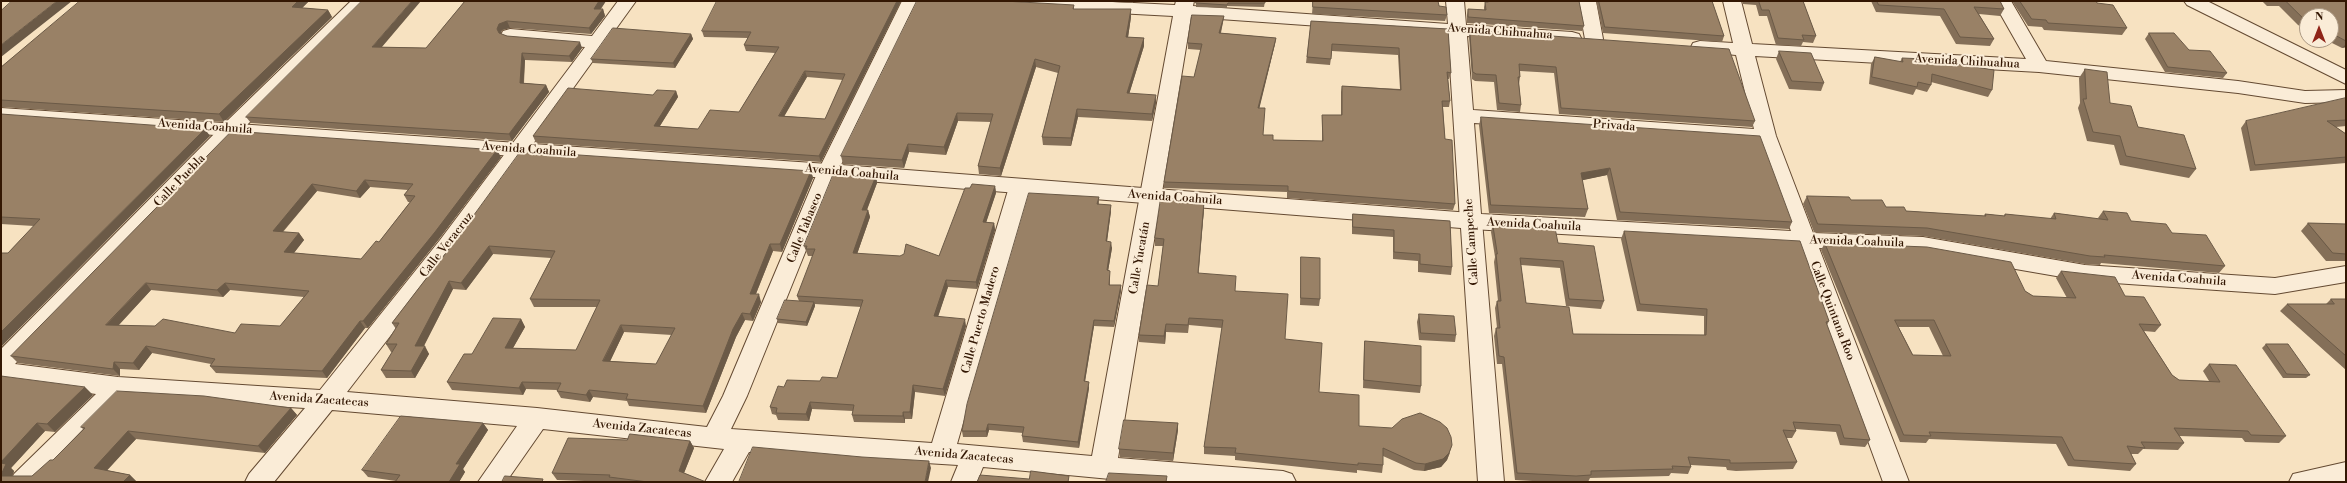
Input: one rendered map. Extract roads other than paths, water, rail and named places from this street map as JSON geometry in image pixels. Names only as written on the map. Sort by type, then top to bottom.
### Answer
[{"type":"street","name":"Calle Puebla","points":[[1,364],[232,128],[361,1]]},
{"type":"street","name":"Calle Veracruz","points":[[258,482],[328,400],[522,149],[627,1]]},
{"type":"street","name":"Calle Tabasco","points":[[715,437],[736,396],[828,171],[911,1]]},
{"type":"street","name":"Avenida Chihuahua","points":[[987,1],[1184,6],[1602,40],[1586,1]]},
{"type":"street","name":"Calle Campeche","points":[[1455,1],[1490,482]]},
{"type":"street","name":"Calle Quintana Roo","points":[[1732,1],[1766,136],[1896,482]]},
{"type":"street","points":[[2002,1],[2039,66]]},
{"type":"street","points":[[2193,1],[2346,78]]},
{"type":"street","name":"Calle Yucatán","points":[[1103,468],[1184,6]]},
{"type":"street","points":[[510,35],[597,42]]},
{"type":"street","name":"Avenida Chihuahua","points":[[1681,46],[2039,66],[2238,87],[2305,97],[2346,96]]},
{"type":"street","name":"Avenida Coahuila","points":[[1,114],[232,128],[828,171],[1470,221],[1805,240],[1923,245],[2085,273],[2275,286],[2346,274]]},
{"type":"street","name":"Privada","points":[[1463,116],[1766,136]]},
{"type":"street","name":"Calle Puerto Madero","points":[[941,454],[1020,187]]},
{"type":"street","name":"Avenida Zacatecas","points":[[1,372],[118,387],[328,400],[537,418],[742,440],[975,456],[1103,468],[1204,480],[1283,482]]},
{"type":"street","points":[[23,482],[118,387]]},
{"type":"street","points":[[491,482],[537,418]]},
{"type":"street","points":[[718,482],[742,440]]},
{"type":"street","points":[[964,482],[975,456]]},
{"type":"street","points":[[2302,482],[2343,476]]}]
